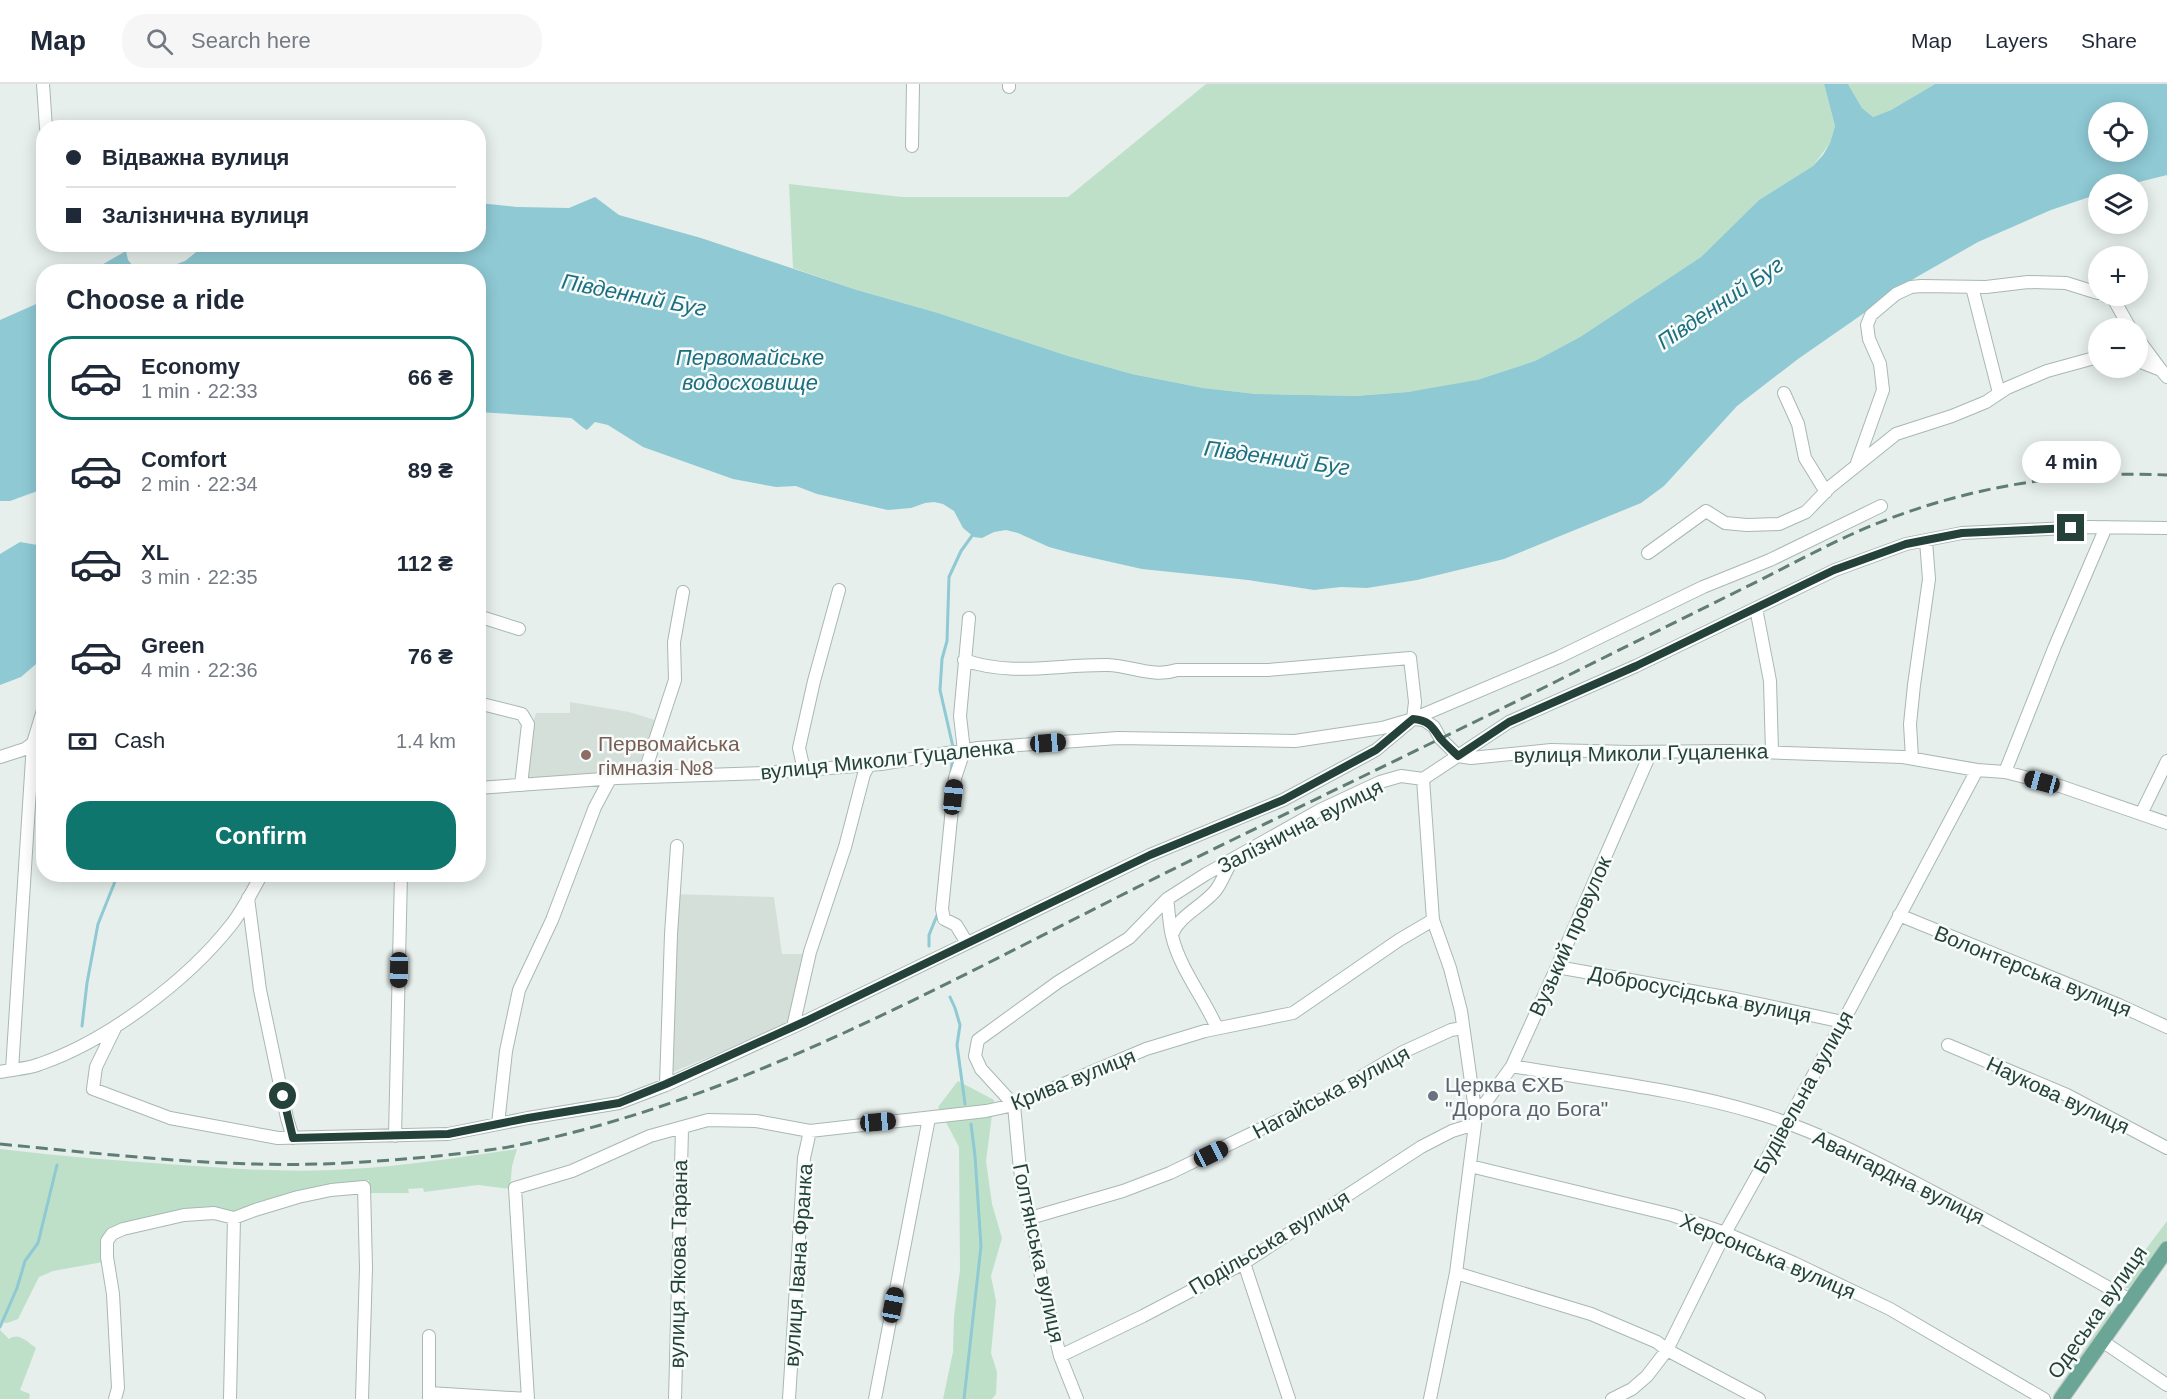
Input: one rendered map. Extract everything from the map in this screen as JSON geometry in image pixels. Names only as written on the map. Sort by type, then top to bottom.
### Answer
[{"type":"main road","name":"Одеська вулиця","points":[[2061,1399],[2167,1249]]},
{"type":"street","points":[[43,84],[45,120]]},
{"type":"street","points":[[912,146],[913,84]]},
{"type":"street","points":[[1857,466],[1883,390],[1880,364],[1869,339],[1867,325],[1870,315],[1896,294],[1911,287],[1922,286],[1972,287],[2028,282],[2066,283],[2088,290]]},
{"type":"street","points":[[1972,287],[1999,393]]},
{"type":"street","points":[[2148,352],[2164,374]]},
{"type":"street","points":[[1648,553],[1706,512],[1725,522],[1747,525],[1779,524],[1806,512],[1826,492],[1896,434],[1952,416],[1986,402],[1999,393],[2048,371],[2088,360]]},
{"type":"street","points":[[2148,366],[2164,374]]},
{"type":"street","points":[[1784,393],[1798,424],[1805,458],[1826,492]]},
{"type":"street","points":[[115,1028],[96,1067],[93,1089],[170,1118],[278,1138],[448,1134],[619,1103],[793,1027],[1150,855],[1283,800],[1376,750],[1413,719],[1559,657],[1703,587],[1770,560],[1881,506]]},
{"type":"street","points":[[1430,1399],[1456,1272],[1475,1110],[1463,1028],[1450,968],[1433,920],[1423,779],[1509,722],[1636,666],[1834,570],[1906,544],[1962,533],[2106,527],[2167,528]]},
{"type":"street","points":[[2006,772],[2055,646],[2106,527]]},
{"type":"street","points":[[1912,758],[1910,724],[1929,579],[1926,541]]},
{"type":"street","points":[[804,770],[799,748],[814,681],[839,590]]},
{"type":"street","points":[[643,777],[675,680],[674,642],[683,592]]},
{"type":"street","points":[[1756,608],[1770,681],[1772,752]]},
{"type":"street","points":[[967,943],[956,925],[945,919],[942,909],[955,778],[964,751],[960,716],[969,618]]},
{"type":"street","points":[[486,619],[519,629]]},
{"type":"street","points":[[964,660],[1002,670],[1109,665],[1164,674],[1177,670],[1268,670],[1410,658],[1415,702],[1413,719]]},
{"type":"street","points":[[486,706],[522,714],[528,724],[521,785]]},
{"type":"street","points":[[1413,719],[1424,720],[1434,727],[1440,738],[1458,756]]},
{"type":"street","name":"вулиця Миколи Гуцаленка","points":[[486,787],[869,765],[964,751],[1118,738],[1295,741],[1382,729],[1413,719]]},
{"type":"street","points":[[36,733],[33,743],[6,1071],[38,1065],[115,1028],[184,974],[231,925],[257,882]]},
{"type":"street","points":[[0,757],[25,749],[33,743]]},
{"type":"street","name":"вулиця Миколи Гуцаленка","points":[[1458,756],[1471,758],[1551,750],[1772,752],[1912,758],[1977,770],[2006,772],[2060,786],[2167,823]]},
{"type":"street","name":"Вузький провулок","points":[[1475,1110],[1486,1102],[1512,1066],[1651,752]]},
{"type":"street","points":[[2141,814],[2167,761]]},
{"type":"street","points":[[793,1027],[810,952],[845,847],[864,774],[869,765]]},
{"type":"street","name":"Будівельна вулиця","points":[[1612,1399],[1632,1389],[1647,1376],[1667,1350],[1725,1233],[1843,1022],[1977,770]]},
{"type":"street","name":"Залізнична вулиця","points":[[1014,1105],[981,1069],[975,1056],[978,1040],[1058,982],[1129,938],[1167,899],[1206,874],[1320,810],[1380,782],[1401,777],[1423,779]]},
{"type":"street","points":[[498,1124],[506,1051],[519,990],[552,920],[595,807],[610,779]]},
{"type":"street","points":[[666,1084],[671,934],[677,846]]},
{"type":"street","points":[[1172,935],[1177,923],[1207,900],[1218,888],[1232,861]]},
{"type":"street","points":[[395,1136],[401,882]]},
{"type":"street","points":[[248,897],[260,990],[293,1138]]},
{"type":"street","points":[[1167,899],[1172,935],[1185,967],[1217,1028]]},
{"type":"street","name":"Волонтерська вулиця","points":[[1899,915],[2167,1027]]},
{"type":"street","name":"Крива вулиця","points":[[528,1399],[515,1188],[572,1171],[650,1136],[708,1120],[756,1121],[810,1131],[986,1111],[1014,1105],[1146,1049],[1217,1028],[1293,1013],[1399,940],[1433,920]]},
{"type":"street","name":"Добросусідська вулиця","points":[[1557,967],[1736,999],[1843,1022]]},
{"type":"street","name":"Нагайська вулиця","points":[[1030,1218],[1123,1191],[1170,1173],[1330,1095],[1403,1052],[1451,1030],[1463,1028]]},
{"type":"street","name":"Наукова вулиця","points":[[1948,1046],[2067,1095],[2167,1148]]},
{"type":"street","name":"Авангардна вулиця","points":[[1512,1066],[1684,1095],[1757,1112],[1787,1123],[1846,1146],[2058,1258],[2130,1300]]},
{"type":"street","name":"Голтянська вулиця","points":[[1014,1105],[1020,1170],[1037,1259],[1060,1356],[1077,1399]]},
{"type":"street","points":[[875,1399],[929,1118]]},
{"type":"street","name":"Подільська вулиця","points":[[1060,1356],[1244,1263],[1421,1148],[1452,1131],[1475,1124]]},
{"type":"street","name":"вулиця Якова Тарана","points":[[675,1399],[682,1129]]},
{"type":"street","name":"вулиця Івана Франка","points":[[789,1399],[804,1158],[810,1131]]},
{"type":"street","name":"Херсонська вулиця","points":[[1470,1166],[1672,1215],[1725,1233],[1890,1309],[2044,1399]]},
{"type":"street","points":[[116,1399],[118,1388],[113,1294],[106,1257],[107,1241],[112,1234],[123,1229],[184,1215],[214,1213],[234,1218],[298,1197],[331,1190],[364,1187],[366,1268],[363,1399]]},
{"type":"street","points":[[230,1399],[234,1218]]},
{"type":"street","points":[[1244,1263],[1289,1399]]},
{"type":"street","points":[[1456,1272],[1591,1314],[1657,1342],[1667,1350],[1759,1399]]},
{"type":"street","points":[[429,1336],[429,1396],[528,1399]]},
{"type":"street","points":[[2102,1341],[2167,1385]]},
{"type":"shaded area","name":"Первомайська гімназія №8","points":[[570,702],[629,712],[655,720],[637,772],[530,780],[527,775],[529,737],[536,713],[570,713]]},
{"type":"shaded area","points":[[673,894],[774,897],[782,954],[804,954],[788,1024],[673,1072]]},
{"type":"green space","points":[[1206,84],[1824,84],[1835,126],[1830,143],[1813,166],[1759,200],[1701,257],[1580,337],[1535,361],[1453,386],[1355,396],[1256,394],[1203,388],[1132,374],[1068,356],[793,268],[789,184],[902,197],[1068,197]]},
{"type":"green space","points":[[1848,84],[1935,84],[1891,110],[1873,117],[1862,108]]},
{"type":"green space","points":[[958,1081],[994,1100],[986,1161],[992,1204],[1002,1238],[991,1276],[996,1301],[991,1353],[997,1372],[996,1394],[992,1399],[943,1399],[953,1352],[954,1316],[960,1270],[959,1147],[938,1107]]},
{"type":"green space","points":[[0,1149],[158,1163],[308,1171],[392,1166],[517,1149],[512,1166],[510,1189],[478,1185],[424,1192],[423,1188],[408,1189],[409,1193],[370,1193],[369,1180],[240,1211],[119,1226],[107,1230],[101,1245],[103,1262],[53,1271],[39,1277],[18,1319],[7,1323],[0,1322]]},
{"type":"green space","points":[[2167,1221],[2167,1239],[2131,1288],[2125,1288],[2146,1249]]},
{"type":"green space","points":[[2111,1310],[2111,1315],[2057,1394],[2053,1395]]},
{"type":"green space","points":[[0,1330],[9,1339],[20,1337],[36,1348],[20,1390],[30,1394],[29,1399],[0,1399]]},
{"type":"water","name":"Первомайське водосховище","points":[[1824,84],[1848,84],[1862,108],[1873,117],[1891,110],[1935,84],[2167,84],[2167,175],[2148,180],[2148,174],[2088,174],[2088,197],[2051,210],[1978,242],[1915,278],[1798,359],[1737,406],[1664,486],[1641,503],[1504,559],[1417,580],[1367,588],[1341,587],[1314,590],[1248,580],[1142,569],[1049,547],[1006,530],[994,532],[982,538],[974,537],[963,528],[954,511],[943,504],[934,502],[911,508],[888,510],[817,494],[796,486],[776,487],[733,479],[643,447],[608,425],[595,422],[587,430],[571,418],[486,412],[486,264],[177,264],[196,252],[486,252],[486,204],[569,208],[595,197],[619,215],[701,238],[857,290],[1132,374],[1203,388],[1256,394],[1355,396],[1408,392],[1477,380],[1535,361],[1580,337],[1701,257],[1759,200],[1813,166],[1830,143],[1835,126]]},
{"type":"water","points":[[126,252],[131,264],[103,264]]},
{"type":"water","points":[[36,304],[36,492],[10,501],[0,501],[0,320]]},
{"type":"water","points":[[20,542],[36,545],[36,664],[21,677],[0,685],[0,554]]},
{"type":"waterway","points":[[953,747],[940,690],[942,659],[947,641],[949,577],[961,551],[974,533]]},
{"type":"waterway","points":[[951,772],[952,763]]},
{"type":"waterway","points":[[82,1026],[98,924],[115,882]]},
{"type":"waterway","points":[[929,946],[929,935],[938,913]]},
{"type":"waterway","points":[[950,997],[960,1025],[957,1045],[965,1104]]},
{"type":"waterway","points":[[964,1399],[981,1246],[971,1124]]},
{"type":"waterway","points":[[0,1327],[17,1288],[25,1261],[38,1243],[57,1165]]},
{"type":"railway","points":[[0,1144],[191,1161],[320,1164],[429,1157],[494,1149],[609,1123],[683,1099],[757,1071],[900,1007],[1824,547],[1888,519],[1926,506],[2005,486],[2086,476],[2167,475]]},
{"type":"place","name":"Первомайська гімназія №8","points":[[586,755]]},
{"type":"place","name":"Церква ЄХБ \"Дорога до Бога\"","points":[[1433,1096]]},
{"type":"route","points":[[283,1096],[293,1138],[448,1134],[619,1103],[806,1021],[1150,855],[1283,800],[1376,750],[1413,719],[1424,720],[1434,727],[1440,738],[1458,756],[1509,722],[1636,666],[1834,570],[1906,544],[1962,533],[2071,528]]},
{"type":"water label","name":"Південний Буг","points":[[634,295]]},
{"type":"water label","name":"Південний Буг","points":[[1720,303]]},
{"type":"water label","name":"Південний Буг","points":[[1277,458]]}]
